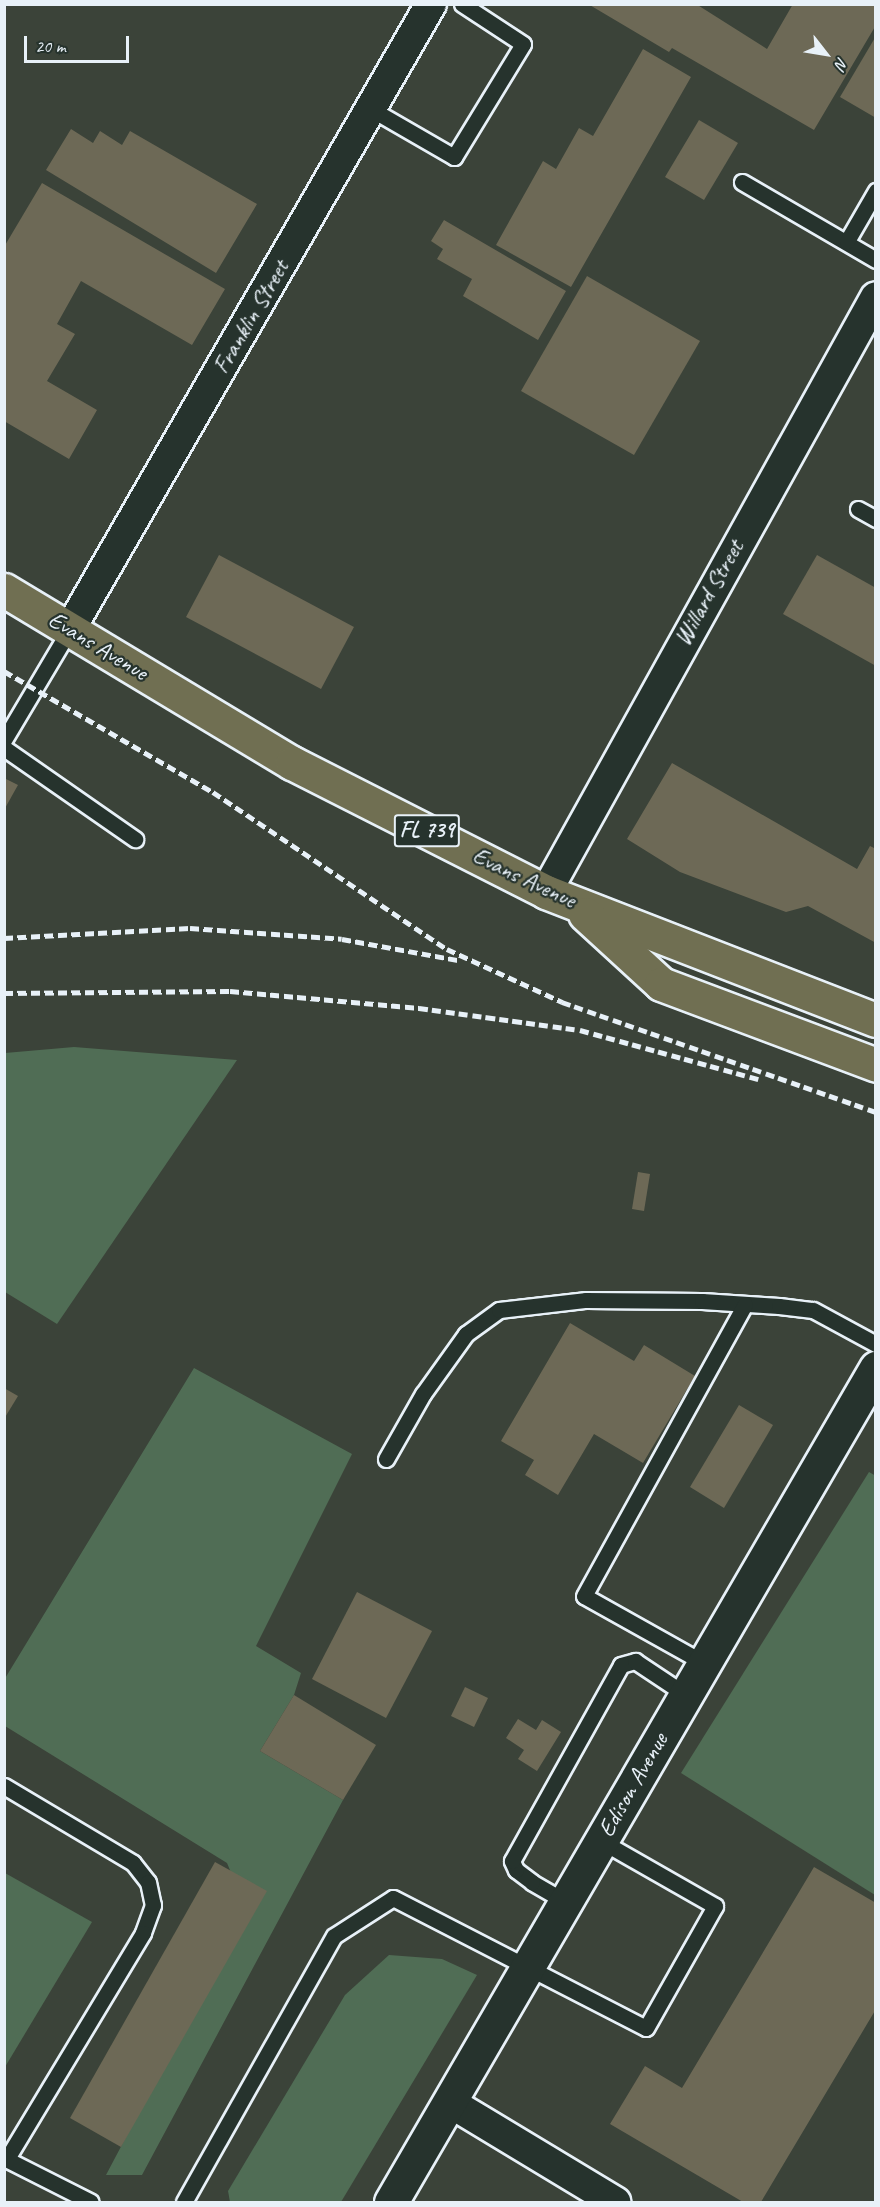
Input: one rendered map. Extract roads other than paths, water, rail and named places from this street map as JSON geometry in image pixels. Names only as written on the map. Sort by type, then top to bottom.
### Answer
[{"type":"main road","name":"Evans Avenue","points":[[4,590],[292,763],[559,897],[876,1020]]},
{"type":"main road","points":[[559,897],[661,984],[876,1065]]},
{"type":"street","name":"Franklin Street","points":[[70,629],[431,4]]},
{"type":"street","name":"Willard Street","points":[[559,897],[876,297]]},
{"type":"street","name":"Edison Avenue","points":[[392,2202],[876,1368]]},
{"type":"street","points":[[451,2103],[615,2202]]},
{"type":"lane","points":[[371,109],[454,157],[523,44],[462,4]]},
{"type":"lane","points":[[742,182],[847,241],[876,260]]},
{"type":"lane","points":[[847,241],[876,191]]},
{"type":"lane","points":[[858,509],[876,519]]},
{"type":"lane","points":[[4,740],[70,629]]},
{"type":"lane","points":[[4,748],[135,839]]},
{"type":"lane","points":[[386,1459],[423,1394],[466,1334],[499,1310],[586,1300],[745,1304],[813,1310],[876,1344]]},
{"type":"lane","points":[[704,1663],[584,1596],[745,1304]]},
{"type":"lane","points":[[566,1902],[531,1882],[516,1870],[512,1861],[621,1665],[635,1661],[686,1695]]},
{"type":"lane","points":[[4,1786],[133,1863],[148,1882],[153,1905],[142,1933],[6,2158],[91,2202]]},
{"type":"lane","points":[[184,2202],[334,1936],[393,1898],[528,1971],[646,2028],[715,1906],[601,1841]]},
{"type":"railway","points":[[4,671],[213,792],[447,949],[562,1002],[876,1112]]},
{"type":"railway","points":[[4,938],[190,928],[342,939],[458,960]]},
{"type":"railway","points":[[4,993],[230,991],[419,1008],[580,1030],[758,1079]]}]
